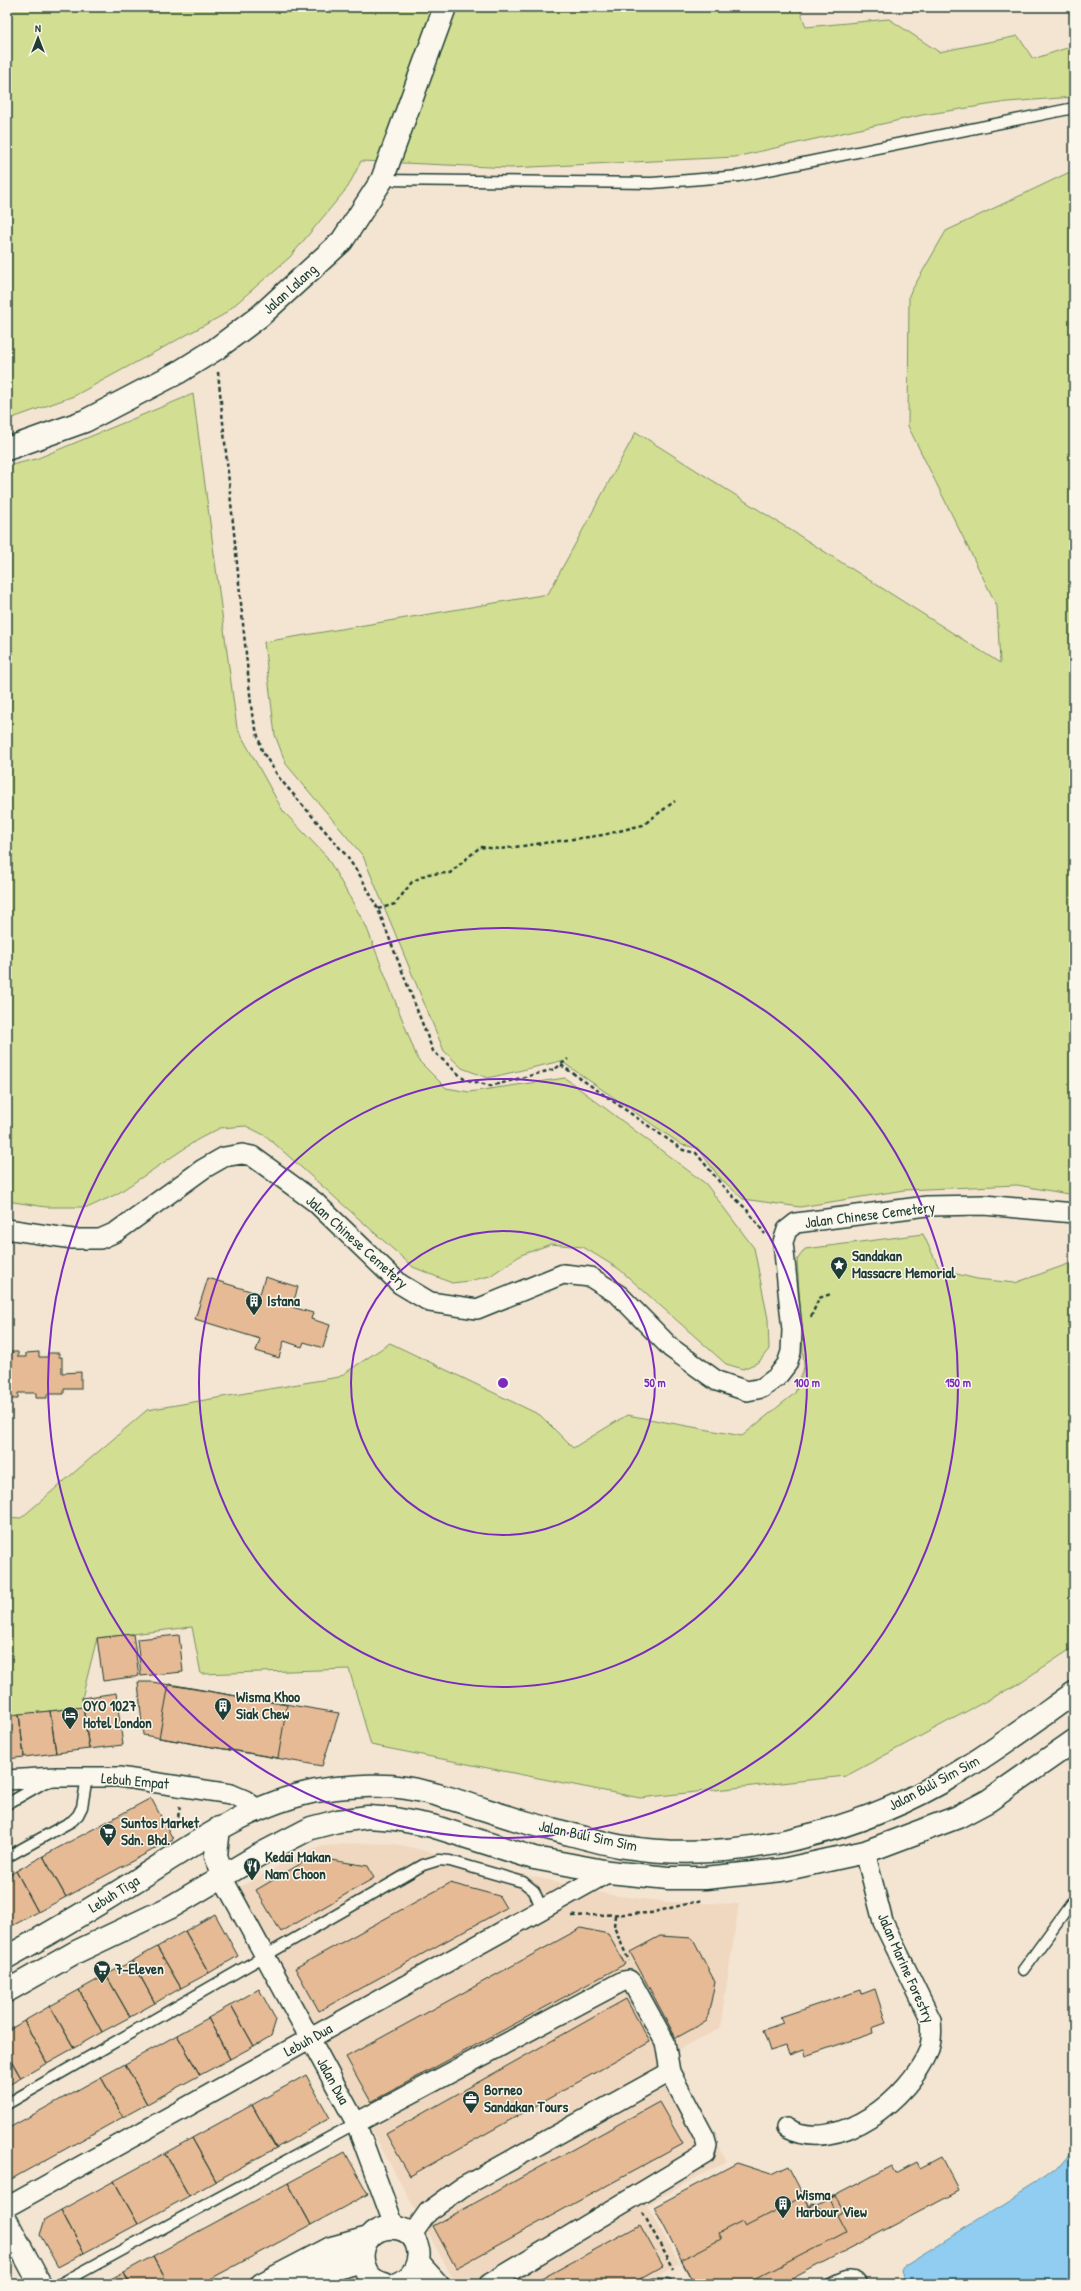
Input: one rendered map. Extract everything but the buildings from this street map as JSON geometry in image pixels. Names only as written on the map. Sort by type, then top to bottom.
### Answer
[{"type":"main road","name":"Jalan Lalang","points":[[7,449],[85,422],[179,372],[216,349],[260,316],[342,241],[382,180],[445,7]]},
{"type":"main road","name":"Jalan Buli Sim Sim","points":[[219,1828],[258,1810],[301,1795],[333,1788],[376,1785],[406,1788],[533,1825],[625,1847],[675,1851],[718,1850],[766,1844],[812,1835],[905,1802],[958,1773],[1074,1693]]},
{"type":"main road","name":"Jalan Buli Sim Sim","points":[[222,1877],[257,1856],[311,1828],[338,1821],[368,1817],[395,1819],[432,1826],[534,1858],[609,1872],[668,1878],[712,1878],[782,1870],[865,1852],[925,1831],[976,1808],[1074,1741]]},
{"type":"main road","name":"Lebuh Tiga","points":[[7,1957],[61,1927],[219,1828]]},
{"type":"main road","points":[[7,1991],[74,1953],[170,1907],[222,1877],[216,1855],[219,1828]]},
{"type":"main road","points":[[7,2222],[40,2284]]},
{"type":"main road","points":[[262,2284],[331,2248],[368,2238],[380,2230],[403,2232],[418,2248],[398,2280],[365,2270],[362,2261],[362,2253],[368,2238]]},
{"type":"main road","points":[[304,2284],[331,2270],[362,2261]]},
{"type":"street","name":"Jalan Chinese Cemetery","points":[[7,1230],[73,1239],[100,1239],[116,1232],[203,1168],[233,1155],[242,1154],[252,1156],[315,1202],[400,1284],[430,1302],[476,1309],[563,1274],[590,1277],[619,1295],[671,1348],[717,1381],[746,1391],[762,1388],[778,1377],[787,1364],[791,1352],[792,1330],[782,1242],[787,1230],[796,1223],[927,1206],[984,1206],[1074,1213]]},
{"type":"street","name":"Lebuh Empat","points":[[7,1780],[54,1777],[119,1777],[231,1794],[245,1800],[258,1810]]},
{"type":"street","name":"Jalan Marine Forestry","points":[[786,2128],[794,2133],[809,2136],[832,2134],[851,2128],[880,2110],[901,2091],[916,2073],[929,2049],[932,2033],[932,2020],[883,1922],[865,1852]]},
{"type":"street","name":"Lebuh Dua","points":[[7,2207],[609,1872]]},
{"type":"street","name":"Jalan Dua","points":[[222,1877],[356,2123],[403,2232]]},
{"type":"street","points":[[356,2123],[623,1981],[629,1980],[666,2042],[670,2072],[705,2138],[706,2150],[701,2157],[633,2195],[489,2284]]},
{"type":"street","points":[[403,2232],[461,2188],[670,2072]]},
{"type":"street","points":[[398,2280],[439,2284]]},
{"type":"lane","points":[[382,180],[652,183],[739,176],[1074,108]]},
{"type":"lane","points":[[7,1804],[54,1777]]},
{"type":"lane","points":[[7,1857],[72,1821],[78,1815],[87,1777]]},
{"type":"lane","points":[[7,2104],[423,1865],[439,1860],[450,1861],[523,1882],[534,1891],[542,1909]]},
{"type":"lane","points":[[1023,1970],[1074,1900]]},
{"type":"lane","points":[[60,2284],[356,2123]]},
{"type":"lane","points":[[830,2284],[847,2276],[856,2278],[862,2284]]},
{"type":"lane","points":[[655,2284],[667,2284]]},
{"type":"path","points":[[216,349],[252,714],[262,751],[280,779],[345,854],[361,877],[378,909],[434,1051],[464,1079],[491,1086],[555,1069],[568,1059]]},
{"type":"path","points":[[378,909],[395,904],[412,882],[427,874],[450,873],[480,847],[500,849],[603,835],[643,825],[675,801]]},
{"type":"path","points":[[561,1065],[683,1150],[696,1153],[722,1185],[748,1210],[768,1238]]},
{"type":"path","points":[[182,1786],[178,1817],[192,1845]]},
{"type":"path","points":[[569,1916],[651,1913],[707,1899]]},
{"type":"path","points":[[615,1915],[614,1927],[629,1960],[629,1980]]},
{"type":"path","points":[[633,2195],[676,2277]]},
{"type":"shaded area","points":[[360,1843],[397,1844],[611,1895],[671,1902],[739,1904],[720,2029],[679,2049],[678,2072],[727,2161],[647,2205],[680,2264],[643,2284],[456,2284],[238,1888],[304,1852],[324,1846]]},
{"type":"shaded area","points":[[357,2269],[365,2284],[330,2284]]},
{"type":"green space","points":[[7,7],[799,7],[806,27],[889,19],[939,52],[1018,36],[1033,59],[1070,47],[1074,64],[1074,97],[1007,102],[922,115],[735,157],[511,168],[361,161],[348,187],[290,257],[223,315],[74,396],[7,420]]},
{"type":"green space","points":[[1074,170],[1074,1195],[1017,1185],[904,1190],[800,1207],[743,1199],[719,1177],[698,1148],[682,1145],[561,1061],[488,1078],[462,1068],[444,1051],[363,856],[286,764],[275,735],[264,642],[548,594],[636,432],[1000,663],[997,606],[908,426],[909,295],[946,231]]},
{"type":"green space","points":[[193,394],[237,728],[283,811],[327,857],[366,926],[418,1060],[446,1088],[469,1092],[565,1078],[706,1184],[754,1248],[768,1319],[769,1349],[759,1362],[743,1369],[726,1364],[619,1269],[583,1247],[551,1244],[521,1255],[490,1276],[452,1283],[413,1267],[266,1136],[246,1126],[220,1128],[197,1140],[117,1194],[89,1207],[46,1207],[7,1201],[7,466],[36,459]]},
{"type":"green space","points":[[923,1234],[940,1270],[977,1279],[1015,1283],[1074,1262],[1074,1647],[1016,1685],[846,1776],[640,1798],[371,1745],[349,1669],[201,1674],[192,1627],[97,1638],[82,1698],[83,1707],[7,1716],[7,1517],[21,1518],[147,1410],[339,1377],[390,1343],[540,1415],[573,1448],[627,1415],[742,1436],[795,1393],[804,1367],[797,1260],[805,1249]]},
{"type":"water","points":[[1074,2148],[1074,2284],[906,2284],[902,2271],[905,2265],[1036,2184],[1056,2169]]},
{"type":"place","name":"Sandakan Massacre Memorial","points":[[839,1280]]},
{"type":"place","name":"Istana","points":[[254,1316]]},
{"type":"place","name":"Wisma Khoo Siak Chew","points":[[223,1721]]},
{"type":"place","name":"OYO 1027 Hotel London","points":[[70,1730]]},
{"type":"place","name":"Suntos Market Sdn. Bhd.","points":[[108,1847]]},
{"type":"place","name":"Kedai Makan Nam Choon","points":[[252,1881]]},
{"type":"place","name":"7-Eleven","points":[[102,1984]]},
{"type":"place","name":"Borneo Sandakan Tours","points":[[471,2114]]},
{"type":"place","name":"Wisma Harbour View","points":[[783,2219]]}]
